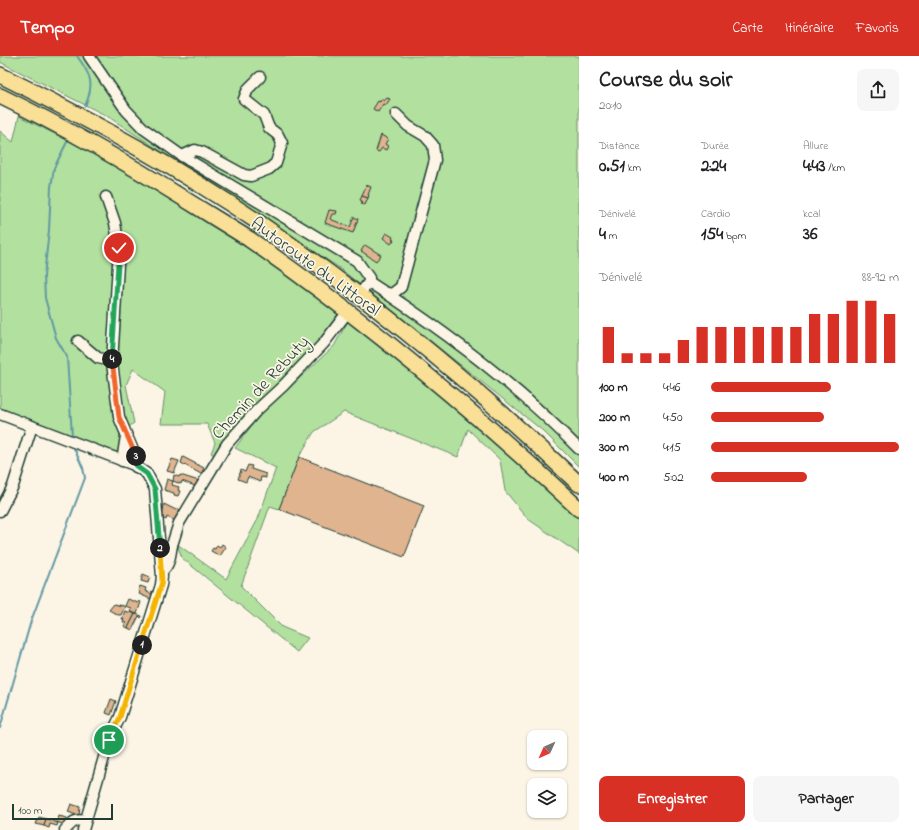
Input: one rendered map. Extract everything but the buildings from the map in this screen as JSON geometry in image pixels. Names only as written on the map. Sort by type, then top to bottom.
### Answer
[{"type":"highway","name":"Autoroute du Littoral","points":[[0,75],[92,122],[153,157],[258,222],[362,298],[460,377],[579,484]]},
{"type":"highway","name":"Autoroute du Littoral","points":[[0,96],[84,139],[138,170],[248,239],[350,312],[447,391],[579,509]]},
{"type":"street","points":[[89,56],[134,119],[144,129],[182,156],[357,262],[367,274],[366,286],[384,292],[395,293],[401,287],[435,160],[433,145],[425,136],[404,124],[396,114]]},
{"type":"street","points":[[182,156],[195,150],[202,152],[244,175],[251,176],[269,168],[276,163],[282,142],[278,135],[269,128],[264,115],[244,99],[248,89],[260,77]]},
{"type":"street","points":[[106,197],[115,223],[119,248],[112,361],[119,417],[137,460],[136,466]]},
{"type":"street","points":[[384,292],[466,350],[527,401],[579,449]]},
{"type":"street","name":"Chemin de Rebuty","points":[[84,825],[109,740],[120,717],[160,588],[162,571],[169,561],[179,522],[227,444],[257,410],[283,386],[324,343],[343,318]]},
{"type":"street","points":[[78,341],[98,358],[112,361]]},
{"type":"street","points":[[0,414],[122,460],[136,466],[147,474],[155,489],[162,571]]},
{"type":"street","points":[[0,511],[13,486],[32,426]]},
{"type":"street","points":[[122,460],[126,436]]},
{"type":"street","name":"Chemin de Rebuty","points":[[161,560],[172,545]]},
{"type":"street","points":[[65,830],[74,820],[79,819],[84,825]]},
{"type":"green space","points":[[0,56],[579,56],[579,467],[543,431],[338,267],[107,116],[0,62]]},
{"type":"green space","points":[[19,116],[105,159],[202,217],[285,274],[338,314],[308,355],[238,423],[214,455],[211,453],[215,443],[207,424],[161,424],[165,392],[133,369],[126,385],[134,423],[121,433],[121,447],[119,453],[0,409],[0,131],[13,142]]},
{"type":"green space","points":[[348,321],[407,366],[506,452],[579,519],[579,554],[528,519],[505,491],[500,460],[468,429],[458,457],[344,412],[314,432],[299,457],[279,509],[270,506],[241,586],[282,627],[308,638],[297,652],[182,558],[177,544],[226,579],[258,519],[276,468],[235,448],[258,417],[334,346]]},
{"type":"waterway","points":[[77,56],[86,69],[91,86],[85,106]]},
{"type":"waterway","points":[[67,142],[54,168],[51,187],[49,230],[44,276],[45,298],[56,338],[67,357],[72,436]]},
{"type":"waterway","points":[[0,728],[31,621],[85,478],[83,468],[73,446]]},
{"type":"tunnel","points":[[344,316],[363,290]]},
{"type":"route","points":[[109,740],[120,717],[123,701],[162,579],[156,493],[147,474],[136,466],[138,462],[119,417],[116,394],[112,363],[112,342],[119,248]]}]
